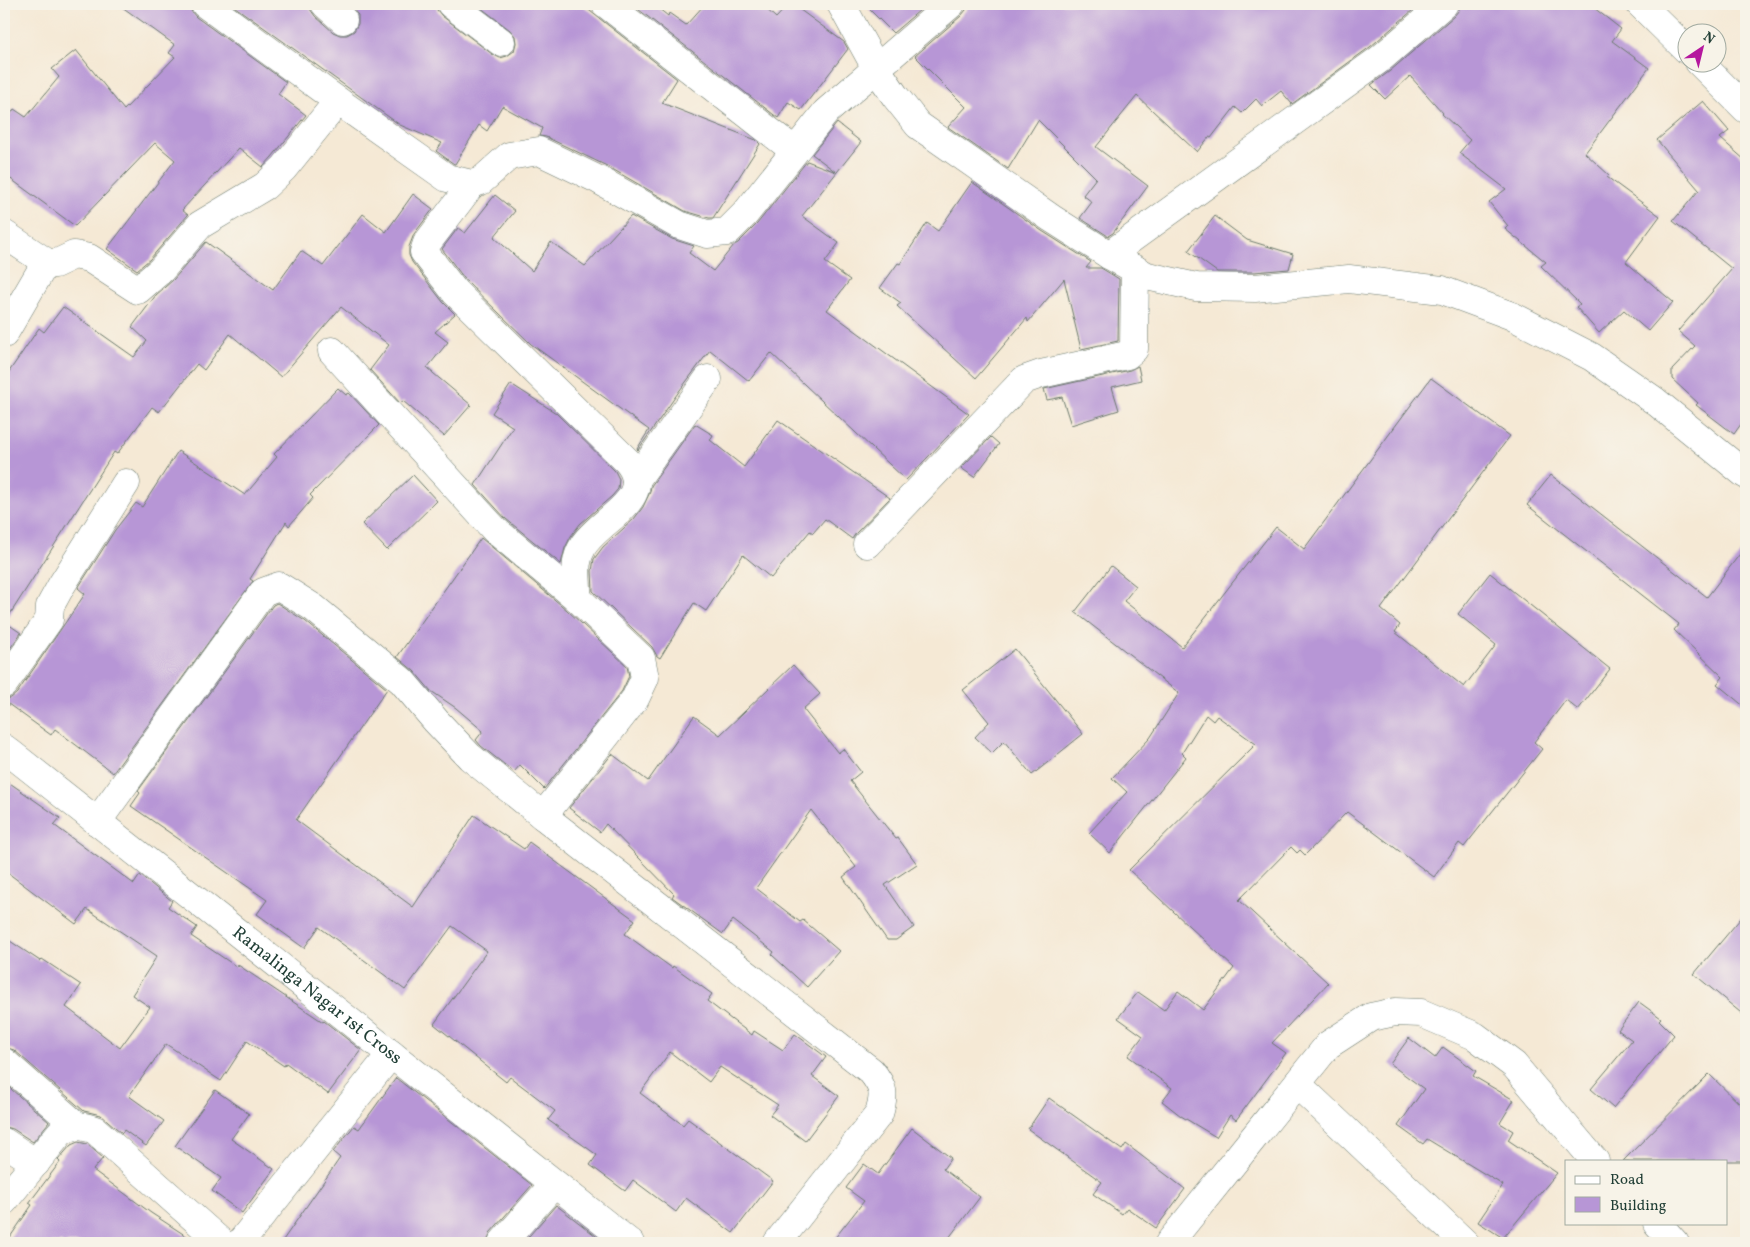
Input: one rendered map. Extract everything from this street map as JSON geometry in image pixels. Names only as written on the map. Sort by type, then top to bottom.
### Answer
[{"type":"street","points":[[205,4],[447,178],[472,184],[481,181],[509,156],[540,151],[599,180],[679,226],[708,234],[727,232],[745,214],[826,112],[952,4]]},
{"type":"street","points":[[451,4],[501,42]]},
{"type":"street","points":[[606,4],[795,151]]},
{"type":"street","points":[[841,4],[876,68],[918,125],[1051,218],[1109,255],[1147,276],[1196,287],[1255,288],[1349,279],[1442,290],[1512,316],[1592,357],[1655,401],[1746,475]]},
{"type":"street","points":[[1109,255],[1380,58],[1444,4]]},
{"type":"street","points":[[1640,4],[1678,41]]},
{"type":"street","points":[[1709,72],[1746,109]]},
{"type":"street","points":[[4,234],[46,262],[55,264],[74,255],[89,258],[138,290],[161,270],[200,224],[265,186],[284,168],[338,101]]},
{"type":"street","points":[[472,184],[427,243],[424,252],[456,292],[634,468],[636,480],[634,491],[629,501],[584,544],[576,562],[577,598]]},
{"type":"street","points":[[4,334],[46,262]]},
{"type":"street","points":[[867,544],[1024,380],[1041,374],[1127,355],[1134,349],[1135,269]]},
{"type":"street","points":[[332,351],[495,530],[577,598],[641,658],[645,678],[635,699],[543,816]]},
{"type":"street","points":[[636,480],[708,379]]},
{"type":"street","points":[[4,684],[49,620],[50,606],[61,586],[126,483]]},
{"type":"street","points":[[97,822],[263,592],[279,586],[314,608],[402,680],[436,721],[470,757],[871,1072],[879,1082],[883,1090],[879,1114],[777,1243]]},
{"type":"street","name":"Ramalinga Nagar 1st Cross","points":[[4,748],[630,1243]]},
{"type":"street","points":[[1169,1243],[1328,1045],[1371,1017],[1395,1012],[1421,1012],[1475,1036],[1514,1065],[1594,1160]]},
{"type":"street","points":[[240,1243],[391,1054]]},
{"type":"street","points":[[4,1062],[77,1126]]},
{"type":"street","points":[[1297,1084],[1465,1243]]},
{"type":"street","points":[[4,1201],[60,1133],[68,1127],[84,1126],[95,1130],[222,1243]]},
{"type":"street","points":[[4,1142],[36,1163]]},
{"type":"street","points":[[502,1243],[554,1184]]},
{"type":"street","points":[[1658,1224],[1675,1243]]},
{"type":"building","points":[[118,4],[190,4],[191,11],[196,17],[286,82],[278,94],[306,115],[263,167],[239,148],[182,210],[188,215],[150,259],[137,270],[107,249],[175,160],[155,143],[75,226],[4,174],[4,124],[14,109],[26,117],[59,77],[52,69],[76,50],[124,110],[175,57],[169,53],[175,45]]},
{"type":"building","points":[[231,4],[310,4],[310,9],[315,16],[333,32],[347,35],[354,31],[358,24],[358,15],[348,4],[436,4],[437,10],[442,16],[500,58],[514,51],[515,36],[476,4],[581,4],[677,79],[662,103],[756,140],[760,144],[713,218],[685,211],[607,166],[546,137],[539,136],[542,128],[502,106],[487,131],[479,125],[454,164],[436,151],[442,143],[400,125]]},
{"type":"building","points":[[636,4],[653,4],[668,16],[669,13],[686,25],[705,4],[761,4],[776,18],[789,4],[792,4],[844,42],[848,49],[801,110],[788,102],[778,118],[634,6]]},
{"type":"building","points":[[864,4],[927,4],[893,33]]},
{"type":"building","points":[[966,4],[1420,4],[1370,47],[1292,104],[1281,91],[1262,106],[1256,99],[1242,113],[1235,107],[1211,138],[1209,137],[1197,152],[1137,96],[1096,147],[1148,186],[1113,233],[1108,236],[1080,218],[1092,202],[1083,195],[1096,178],[1038,120],[1008,169],[948,127],[966,107],[915,56],[961,16],[966,10]]},
{"type":"building","points":[[1459,4],[1589,4],[1621,29],[1612,41],[1649,68],[1585,153],[1609,175],[1607,177],[1660,216],[1626,262],[1673,302],[1648,331],[1624,310],[1599,333],[1576,307],[1580,304],[1541,266],[1546,262],[1505,229],[1508,226],[1489,202],[1506,189],[1459,153],[1470,140],[1442,114],[1410,76],[1385,99],[1371,85],[1454,16],[1459,10]]},
{"type":"building","points":[[1703,101],[1729,131],[1720,138],[1746,161],[1746,417],[1734,434],[1696,405],[1698,403],[1672,379],[1672,370],[1695,346],[1678,331],[1732,269],[1673,221],[1699,190],[1657,140]]},
{"type":"building","points":[[837,123],[861,142],[802,216],[839,243],[825,262],[850,280],[827,310],[969,414],[906,480],[771,353],[749,381],[710,350],[638,450],[649,430],[531,344],[467,282],[442,249],[458,228],[465,233],[495,195],[515,211],[494,237],[532,271],[551,242],[585,266],[631,216],[672,239],[694,246],[689,253],[713,271],[734,245],[757,224],[807,161],[836,172],[812,154]]},
{"type":"building","points":[[972,182],[1042,231],[1091,262],[1086,268],[1101,268],[1119,279],[1118,341],[1081,349],[1064,279],[1028,322],[1027,318],[976,378],[897,306],[901,303],[880,288],[898,263],[900,264],[927,223],[938,231]]},
{"type":"building","points":[[413,194],[433,209],[414,234],[409,247],[409,255],[412,262],[443,302],[455,314],[435,332],[448,342],[427,368],[471,405],[444,436],[403,401],[400,403],[370,370],[389,345],[341,307],[281,377],[230,334],[204,370],[197,364],[159,412],[152,407],[117,454],[114,452],[5,622],[21,633],[4,657],[4,379],[39,328],[44,332],[63,307],[134,357],[147,341],[132,327],[156,295],[173,280],[206,242],[273,290],[301,251],[323,266],[363,214],[386,232]]},
{"type":"building","points":[[1215,216],[1247,240],[1293,254],[1289,269],[1254,272],[1217,272],[1188,251]]},
{"type":"building","points":[[1138,366],[1141,380],[1112,387],[1119,410],[1071,425],[1062,397],[1047,400],[1044,389],[1130,370]]},
{"type":"building","points":[[1431,378],[1510,436],[1381,609],[1400,625],[1395,632],[1464,687],[1496,645],[1458,614],[1490,573],[1610,669],[1578,710],[1566,700],[1534,742],[1542,749],[1464,847],[1459,843],[1434,877],[1347,812],[1305,855],[1300,850],[1297,853],[1291,847],[1239,900],[1328,983],[1272,1043],[1286,1053],[1236,1120],[1230,1115],[1216,1137],[1181,1116],[1162,1101],[1172,1088],[1128,1056],[1143,1036],[1118,1018],[1138,992],[1164,1010],[1178,991],[1203,1010],[1234,968],[1129,870],[1256,744],[1217,716],[1213,721],[1206,715],[1182,753],[1186,757],[1110,853],[1089,833],[1127,792],[1112,778],[1150,738],[1179,693],[1075,612],[1111,566],[1136,586],[1124,601],[1182,647],[1276,527],[1304,549]]},
{"type":"building","points":[[511,384],[556,413],[615,471],[619,479],[618,489],[580,524],[571,536],[565,548],[561,564],[506,519],[475,485],[513,427],[492,413]]},
{"type":"building","points":[[338,388],[346,395],[349,393],[379,425],[310,495],[313,498],[289,526],[286,522],[250,579],[253,581],[113,773],[55,729],[51,735],[4,701],[4,699],[11,698],[17,693],[85,594],[78,588],[115,530],[136,503],[142,507],[178,451],[245,495],[277,457],[274,454]]},
{"type":"building","points":[[778,420],[890,498],[852,539],[825,519],[813,533],[810,531],[771,578],[743,555],[706,611],[694,603],[660,658],[652,647],[593,591],[592,571],[594,559],[603,547],[634,519],[643,507],[651,486],[695,424],[713,435],[710,440],[744,467]]},
{"type":"building","points":[[991,437],[999,444],[974,477],[961,468]]},
{"type":"building","points":[[413,475],[437,501],[387,550],[362,524]]},
{"type":"building","points":[[1551,475],[1707,597],[1746,546],[1746,708],[1717,684],[1723,677],[1674,630],[1679,624],[1527,505]]},
{"type":"building","points":[[481,538],[567,610],[627,666],[629,676],[622,691],[544,789],[520,765],[514,772],[481,746],[476,740],[483,731],[456,708],[431,691],[414,671],[397,657]]},
{"type":"building","points":[[277,603],[305,621],[387,689],[296,820],[413,907],[474,815],[524,849],[529,842],[635,920],[625,934],[712,994],[707,1001],[752,1035],[754,1031],[783,1050],[795,1034],[826,1057],[812,1076],[839,1096],[805,1141],[770,1115],[778,1105],[720,1067],[709,1082],[670,1052],[640,1093],[683,1125],[688,1119],[773,1181],[733,1233],[686,1198],[676,1212],[633,1180],[625,1191],[590,1165],[597,1155],[548,1120],[555,1111],[510,1077],[506,1082],[434,1024],[487,951],[452,926],[405,990],[319,927],[304,948],[257,914],[267,900],[131,806],[140,793],[138,791],[273,605]]},
{"type":"building","points":[[1015,649],[1083,734],[1032,775],[1004,741],[992,753],[975,737],[989,722],[963,690]]},
{"type":"building","points":[[793,665],[820,694],[803,709],[838,753],[843,749],[861,772],[850,781],[896,839],[898,838],[917,864],[885,885],[914,927],[896,940],[887,940],[843,877],[856,867],[811,810],[756,888],[800,922],[803,920],[839,951],[807,987],[772,955],[774,952],[733,920],[723,934],[672,897],[674,894],[606,824],[600,832],[569,808],[612,754],[648,781],[694,716],[720,735]]},
{"type":"building","points":[[4,779],[60,818],[54,825],[134,884],[140,875],[172,901],[168,907],[197,927],[191,936],[324,1021],[361,1050],[328,1094],[286,1063],[284,1066],[247,1041],[221,1081],[166,1044],[129,1096],[164,1121],[146,1146],[124,1130],[122,1133],[101,1115],[84,1111],[14,1050],[4,1047],[4,937],[81,985],[66,1007],[120,1048],[150,1007],[132,995],[157,956],[87,909],[76,924],[4,870]]},
{"type":"building","points":[[1746,912],[1746,1017],[1694,974]]},
{"type":"building","points":[[1639,1002],[1661,1018],[1659,1020],[1674,1035],[1613,1108],[1591,1089],[1632,1040],[1618,1030]]},
{"type":"building","points":[[1409,1038],[1435,1058],[1443,1047],[1476,1071],[1473,1076],[1514,1100],[1500,1123],[1513,1131],[1508,1140],[1557,1173],[1503,1238],[1478,1222],[1503,1185],[1427,1139],[1423,1144],[1398,1126],[1424,1089],[1390,1064]]},
{"type":"building","points":[[1709,1074],[1746,1110],[1746,1161],[1624,1160]]},
{"type":"building","points":[[396,1078],[532,1185],[490,1233],[487,1243],[281,1243],[340,1158],[333,1152],[354,1126],[359,1129]]},
{"type":"building","points":[[4,1083],[49,1122],[33,1142],[13,1129],[4,1127]]},
{"type":"building","points":[[215,1090],[249,1114],[231,1139],[274,1169],[242,1213],[212,1191],[221,1178],[175,1146]]},
{"type":"building","points":[[1049,1098],[1122,1150],[1126,1144],[1185,1189],[1156,1228],[1127,1208],[1122,1214],[1093,1194],[1102,1182],[1028,1129]]},
{"type":"building","points":[[912,1128],[951,1158],[943,1169],[980,1197],[945,1243],[831,1243],[864,1201],[846,1188],[864,1164],[878,1174]]},
{"type":"building","points":[[78,1142],[87,1144],[103,1158],[93,1170],[151,1213],[197,1243],[6,1243],[32,1205],[29,1203],[60,1162],[58,1160],[71,1145]]},
{"type":"building","points":[[556,1205],[605,1243],[523,1243]]}]
